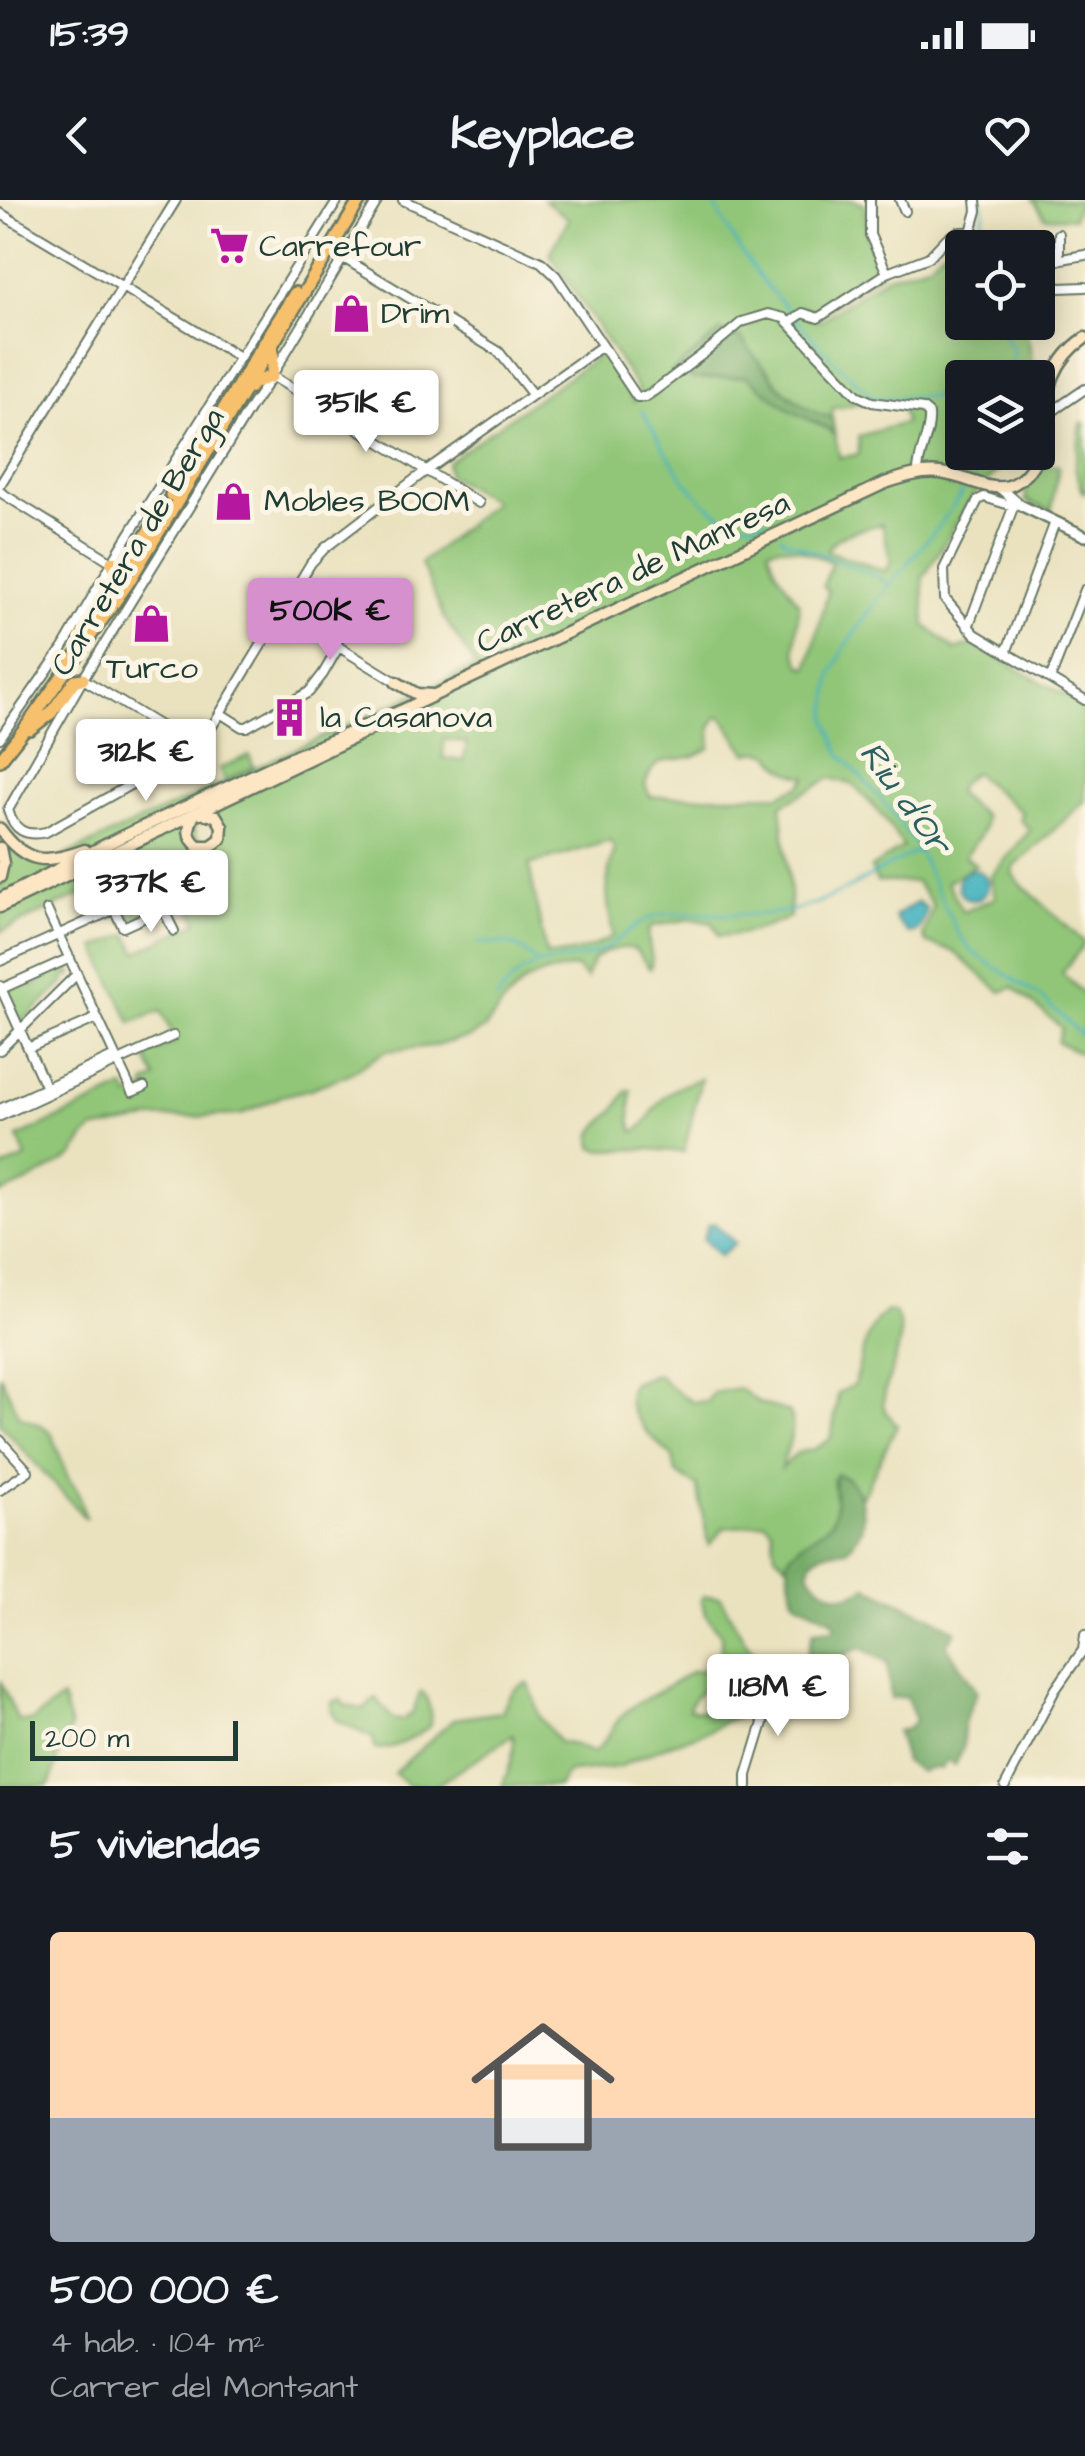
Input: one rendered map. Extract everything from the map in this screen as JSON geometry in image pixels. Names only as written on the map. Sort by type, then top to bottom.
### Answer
[{"type":"main road","points":[[0,751],[58,673],[128,566],[356,202]]},
{"type":"main road","points":[[0,765],[128,583],[240,400],[267,371],[272,347],[356,202]]},
{"type":"main road","points":[[267,371],[260,358],[302,283]]},
{"type":"main road","points":[[1055,370],[1065,354],[1085,338]]},
{"type":"main road","points":[[225,407],[255,365],[267,371]]},
{"type":"main road","points":[[1000,487],[1012,484],[1028,470]]},
{"type":"main road","name":"Carretera de Manresa","points":[[122,837],[438,694],[885,483],[928,473],[1000,487]]},
{"type":"main road","points":[[112,562],[133,565],[166,518]]},
{"type":"main road","points":[[104,600],[116,572],[112,562]]},
{"type":"main road","points":[[0,765],[30,730],[80,651]]},
{"type":"main road","points":[[30,730],[52,713],[75,680],[83,679]]},
{"type":"main road","points":[[396,682],[417,694],[438,694]]},
{"type":"main road","points":[[386,716],[398,706],[396,682]]},
{"type":"main road","points":[[0,907],[374,729],[405,709]]},
{"type":"main road","points":[[183,871],[189,824],[195,813],[260,772]]},
{"type":"main road","points":[[183,871],[198,852],[220,839],[225,810],[248,789]]},
{"type":"main road","points":[[0,828],[15,848],[36,858],[58,860],[144,831],[186,812],[216,816],[222,827]]},
{"type":"main road","points":[[140,841],[173,830],[190,836],[198,846],[211,846]]},
{"type":"main road","points":[[0,899],[122,837]]},
{"type":"main road","points":[[0,848],[0,877]]},
{"type":"street","points":[[112,562],[0,488],[176,200]]},
{"type":"street","name":"Carretera de Berga","points":[[0,738],[64,648],[112,562],[338,200]]},
{"type":"street","name":"Carretera de Berga","points":[[196,748],[46,832],[23,832],[12,823],[8,810],[83,679],[252,405],[267,371],[378,200]]},
{"type":"street","points":[[403,200],[541,262],[556,276],[638,397],[654,391],[742,322],[768,314],[791,321],[857,395],[872,402],[923,409],[930,414],[918,456],[918,474]]},
{"type":"street","points":[[870,200],[870,235],[887,272]]},
{"type":"street","points":[[900,200],[905,211]]},
{"type":"street","points":[[976,200],[978,230]]},
{"type":"street","points":[[0,213],[239,356]]},
{"type":"street","points":[[1059,234],[1059,260]]},
{"type":"street","points":[[791,321],[800,314],[818,318],[887,272],[929,258],[945,240]]},
{"type":"street","points":[[1055,261],[1085,255]]},
{"type":"street","points":[[342,258],[500,352],[532,394]]},
{"type":"street","points":[[1055,285],[1085,287]]},
{"type":"street","points":[[83,679],[196,748],[311,563],[325,548],[602,346]]},
{"type":"street","points":[[267,371],[479,503]]},
{"type":"street","points":[[1055,409],[1085,389]]},
{"type":"street","points":[[1055,393],[1064,403]]},
{"type":"street","points":[[968,628],[1015,503],[1012,484]]},
{"type":"street","points":[[1000,487],[1015,503],[1085,536]]},
{"type":"street","points":[[1015,503],[984,497],[978,500],[944,569],[945,599],[979,637],[1085,700]]},
{"type":"street","points":[[1006,653],[1055,522]]},
{"type":"street","points":[[1050,679],[1085,590]]},
{"type":"street","points":[[282,612],[396,682]]},
{"type":"street","points":[[220,713],[247,727],[309,692],[339,646]]},
{"type":"street","points":[[0,961],[166,886],[183,871]]},
{"type":"street","points":[[156,890],[174,931]]},
{"type":"street","points":[[114,909],[123,927],[164,909]]},
{"type":"street","points":[[47,910],[132,1092],[144,1087]]},
{"type":"street","points":[[48,1091],[1,988],[70,958]]},
{"type":"street","points":[[0,1050],[77,974]]},
{"type":"street","points":[[0,1013],[10,1009]]},
{"type":"street","points":[[28,1048],[96,1018]]},
{"type":"street","points":[[0,1116],[116,1059],[173,1036]]},
{"type":"street","points":[[0,1108],[48,1091]]},
{"type":"street","points":[[0,1440],[28,1471],[0,1490]]},
{"type":"street","points":[[1005,1786],[1055,1690],[1083,1650],[1085,1635]]},
{"type":"street","points":[[746,1786],[763,1723],[755,1698]]},
{"type":"green space","points":[[544,200],[854,200],[865,205],[867,236],[882,271],[823,312],[800,310],[810,319],[820,321],[887,276],[928,264],[945,249],[945,340],[1028,340],[1031,360],[945,360],[945,470],[999,470],[974,494],[923,578],[925,625],[955,650],[973,644],[1085,706],[1085,801],[1013,868],[1013,875],[1085,943],[1062,973],[1085,995],[1085,1055],[1057,1042],[1062,1028],[1013,987],[1001,992],[953,951],[927,943],[923,936],[933,905],[916,882],[877,882],[871,868],[903,847],[885,819],[854,785],[831,778],[781,805],[790,917],[755,931],[719,936],[713,923],[691,919],[653,926],[649,933],[650,969],[635,949],[624,948],[593,961],[586,978],[575,967],[546,973],[526,981],[484,1029],[470,1037],[386,1051],[349,1074],[240,1115],[154,1118],[93,1130],[73,1156],[0,1194],[0,1169],[26,1158],[18,1137],[125,1088],[129,1097],[147,1089],[145,1084],[156,1079],[145,1055],[176,1041],[161,1011],[131,1023],[96,948],[128,934],[137,952],[198,922],[180,885],[185,876],[180,866],[173,870],[166,856],[0,932],[0,837],[20,854],[45,865],[476,666],[444,618],[421,563],[494,502],[448,475],[447,462],[602,353],[634,401],[639,391],[550,254],[569,219]],"holes":[[[720,332],[729,333],[741,338],[778,385],[817,415],[832,417],[832,409],[859,403],[901,405],[905,423],[859,436],[859,454],[840,458],[832,431],[791,411],[746,376],[694,379],[672,375]],[[882,524],[891,562],[885,571],[827,551],[843,535]],[[768,549],[799,549],[832,562],[823,586],[828,591],[808,668],[801,665],[795,650],[799,603],[776,570]],[[718,716],[722,717],[747,753],[765,752],[792,773],[807,777],[800,786],[780,795],[650,797],[645,784],[658,763],[694,756],[710,748],[711,727]],[[444,739],[467,743],[464,761],[443,758]],[[973,772],[1022,813],[1019,819],[1030,830],[991,876],[995,898],[963,912],[947,882],[976,865],[965,856],[982,833],[984,816],[957,794],[960,784]],[[207,817],[215,821],[217,834],[211,841],[202,842],[195,836],[193,827],[198,819]],[[610,841],[615,849],[607,892],[613,936],[581,950],[546,955],[529,865]]]},
{"type":"green space","points":[[1033,200],[1080,200],[1073,218],[1045,217]]},
{"type":"green space","points":[[720,332],[741,338],[777,384],[795,400],[832,417],[835,436],[828,428],[791,411],[746,376],[694,379],[671,375]]},
{"type":"green space","points":[[1081,423],[1085,423],[1085,493],[1075,468]]},
{"type":"green space","points":[[1055,466],[1059,466],[1051,511],[1026,501],[1026,487],[1039,470],[1055,470]]},
{"type":"green space","points":[[249,755],[254,767],[225,781],[219,769]]},
{"type":"green space","points":[[155,897],[160,907],[124,923],[119,913]]},
{"type":"green space","points":[[67,963],[72,975],[67,975],[65,982],[21,1023],[7,991],[28,980],[32,986],[45,979],[43,973]]},
{"type":"green space","points":[[701,1079],[684,1152],[593,1147],[594,1131],[627,1091],[631,1090],[630,1120],[634,1132],[671,1092]]},
{"type":"green space","points":[[887,1311],[895,1313],[900,1335],[883,1403],[897,1425],[862,1497],[847,1478],[833,1477],[833,1519],[795,1550],[787,1565],[775,1554],[772,1529],[765,1522],[724,1528],[709,1545],[697,1486],[676,1473],[673,1457],[648,1434],[633,1413],[629,1390],[633,1383],[659,1375],[692,1402],[708,1401],[713,1393],[739,1388],[759,1403],[789,1412],[791,1433],[781,1469],[797,1453],[828,1441],[838,1393],[854,1385],[869,1335]]},
{"type":"green space","points":[[0,1375],[19,1416],[52,1434],[86,1519],[0,1424]]},
{"type":"green space","points":[[836,1474],[850,1482],[859,1496],[861,1529],[847,1550],[815,1558],[811,1574],[819,1585],[835,1594],[848,1595],[867,1587],[956,1631],[946,1645],[977,1691],[964,1723],[963,1748],[955,1765],[946,1761],[941,1769],[921,1772],[905,1762],[897,1731],[908,1729],[916,1720],[906,1697],[891,1698],[887,1662],[861,1648],[838,1657],[808,1653],[813,1631],[835,1629],[836,1625],[794,1600],[787,1560],[797,1547],[831,1521]]},
{"type":"green space","points":[[703,1596],[720,1597],[756,1655],[746,1659],[754,1678],[749,1681],[763,1707],[618,1767],[571,1772],[559,1786],[502,1786],[514,1748],[513,1735],[435,1786],[408,1786],[394,1773],[454,1719],[502,1712],[511,1694],[528,1683],[539,1715],[559,1742],[593,1753],[628,1710],[690,1672],[721,1665],[721,1635],[707,1617]],"holes":[[[737,1664],[742,1682],[749,1690],[748,1700],[711,1710],[689,1709],[700,1692],[732,1676]]]},
{"type":"green space","points":[[0,1680],[18,1721],[32,1721],[62,1698],[71,1728],[47,1786],[0,1786]]},
{"type":"green space","points":[[420,1693],[424,1693],[429,1705],[429,1727],[383,1749],[375,1749],[373,1738],[337,1720],[331,1710],[332,1702],[340,1699],[346,1706],[364,1709],[376,1698],[393,1719],[403,1720],[413,1712]]},
{"type":"water","points":[[973,870],[987,879],[988,885],[979,899],[973,900],[959,891],[958,885],[967,871]]},
{"type":"water","points":[[918,902],[926,908],[923,922],[916,932],[908,933],[895,916]]},
{"type":"water","points":[[714,1223],[735,1243],[720,1256],[703,1239],[708,1225]]},
{"type":"waterway","name":"Riu d'Or","points":[[712,200],[763,281],[828,354],[874,398],[945,396]]},
{"type":"waterway","points":[[981,230],[982,200]]},
{"type":"waterway","points":[[1007,340],[1013,350],[1012,360]]},
{"type":"waterway","points":[[642,411],[677,468],[707,504],[724,516],[744,522],[765,521],[777,528]]},
{"type":"waterway","name":"Riu d'Or","points":[[973,478],[979,470]]},
{"type":"waterway","name":"Riu d'Or","points":[[968,484],[845,647],[831,676],[827,718],[840,754],[888,807],[917,848],[956,930],[971,951],[1042,998],[1085,1038]]},
{"type":"waterway","points":[[781,535],[890,585]]},
{"type":"waterway","points":[[496,1000],[522,972],[549,962],[597,953],[653,917],[793,910],[826,899],[918,851]]},
{"type":"waterway","points":[[478,943],[512,945],[539,965]]},
{"type":"place","name":"Carrefour","points":[[229,246]]},
{"type":"place","name":"Drim","points":[[351,313]]},
{"type":"place","name":"Mobles BOOM","points":[[234,501]]},
{"type":"place","name":"Turco","points":[[152,623]]},
{"type":"place","name":"la Casanova","points":[[290,717]]}]
